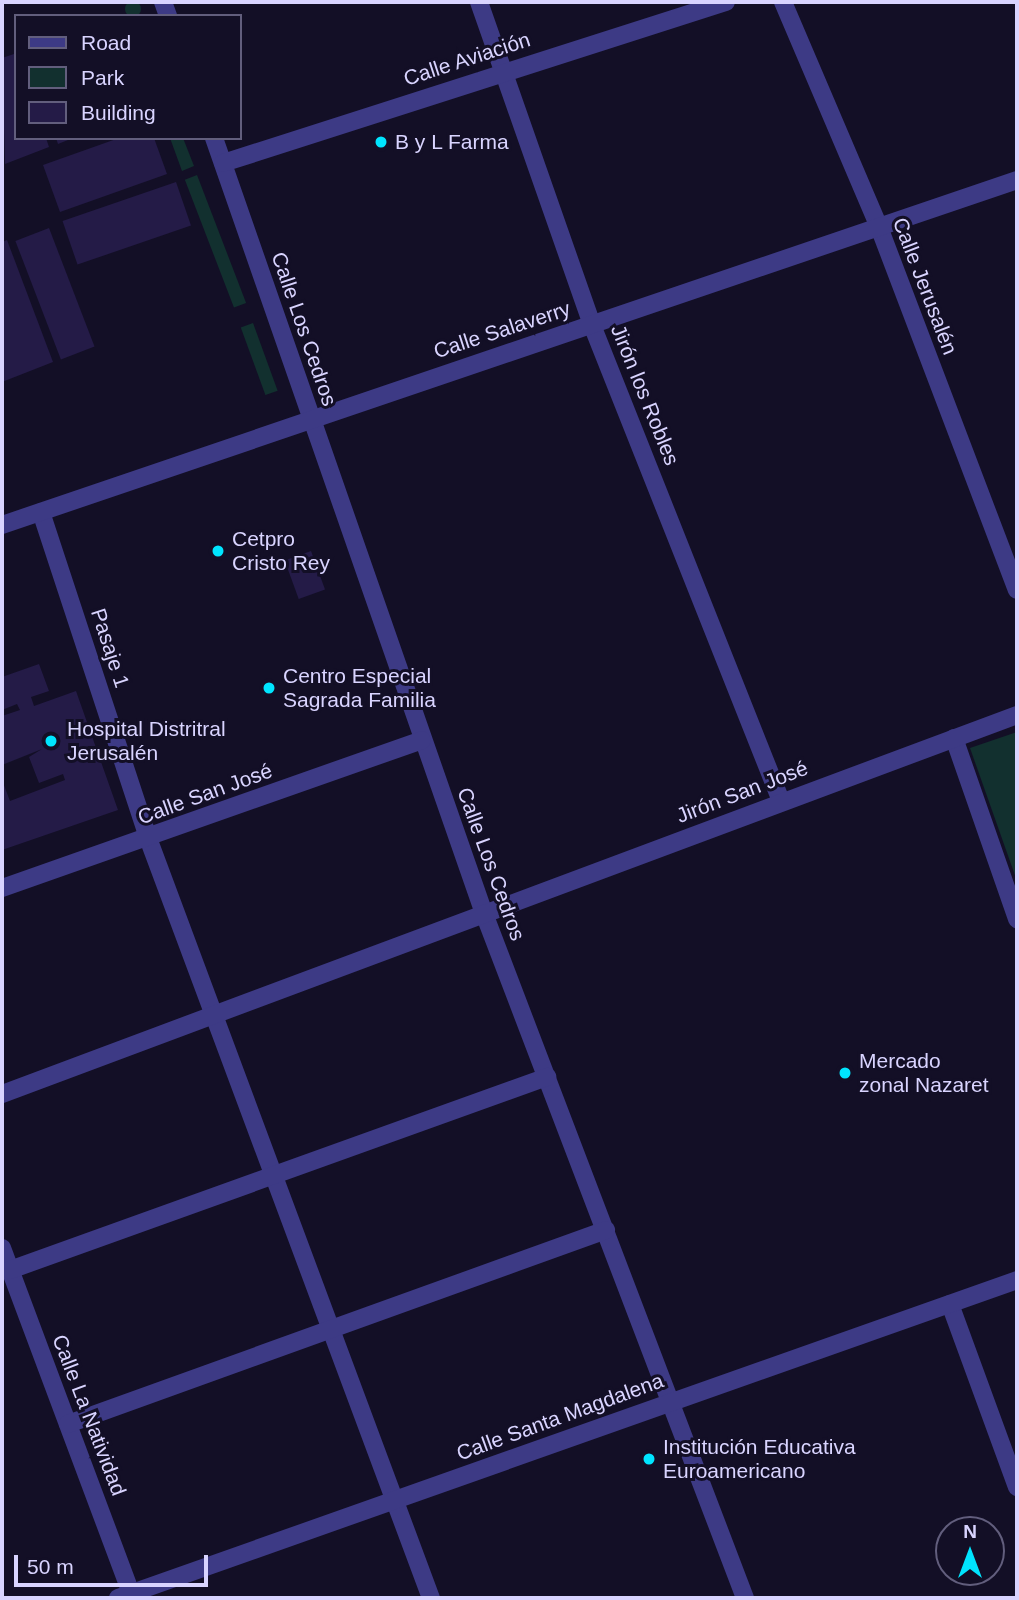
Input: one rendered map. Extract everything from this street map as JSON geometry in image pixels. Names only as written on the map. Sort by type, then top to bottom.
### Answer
[{"type":"street","name":"Jirón los Robles","points":[[479,2],[592,325],[781,801]]},
{"type":"street","name":"Calle Aviación","points":[[223,163],[504,69],[726,2]]},
{"type":"street","name":"Calle Jerusalén","points":[[783,2],[879,227],[1017,590]]},
{"type":"street","name":"Calle Los Cedros","points":[[215,140],[485,916],[745,1598]]},
{"type":"street","name":"Calle Salaverry","points":[[2,525],[1017,180]]},
{"type":"street","name":"Pasaje 1","points":[[41,512],[148,838],[431,1598]]},
{"type":"street","name":"Jirón San José","points":[[2,1094],[215,1019],[781,801],[1017,715]]},
{"type":"street","points":[[954,738],[1017,919]]},
{"type":"street","name":"Calle San José","points":[[2,888],[422,740]]},
{"type":"street","points":[[10,1270],[547,1077]]},
{"type":"street","points":[[68,1424],[606,1230]]},
{"type":"street","name":"Calle La Natividad","points":[[2,1248],[68,1424],[127,1597]]},
{"type":"street","name":"Calle Santa Magdalena","points":[[127,1597],[1017,1280]]},
{"type":"street","points":[[950,1304],[1017,1487]]},
{"type":"green space","points":[[133,1],[140,6],[139,14],[127,14],[127,3]]},
{"type":"green space","points":[[171,140],[184,140],[194,166],[182,171]]},
{"type":"green space","points":[[197,175],[246,303],[234,308],[185,180]]},
{"type":"green space","points":[[253,323],[278,391],[265,395],[241,327]]},
{"type":"green space","points":[[1017,732],[1017,881],[970,748]]},
{"type":"building","points":[[14,54],[14,140],[47,140],[49,147],[5,164],[2,58]]},
{"type":"building","points":[[113,140],[155,140],[167,174],[60,212],[43,165]]},
{"type":"building","points":[[176,182],[191,225],[78,265],[63,221]]},
{"type":"building","points":[[49,228],[95,347],[61,359],[15,241]]},
{"type":"building","points":[[7,240],[53,362],[2,382],[2,242]]},
{"type":"building","points":[[311,551],[325,590],[299,599],[285,561]]},
{"type":"building","name":"Hospital Distritral Jerusalén","points":[[39,664],[49,691],[31,697],[34,706],[76,691],[118,810],[2,850],[2,780],[10,801],[65,780],[63,774],[39,783],[29,757],[42,749],[2,765],[2,716],[20,710],[17,704],[2,710],[2,677]]},
{"type":"place","name":"B y L Farma","points":[[381,142]]},
{"type":"place","name":"Cetpro Cristo Rey","points":[[218,551]]},
{"type":"place","name":"Centro Especial Sagrada Familia","points":[[269,688]]},
{"type":"place","name":"Hospital Distritral Jerusalén","points":[[51,741]]},
{"type":"place","name":"Mercado zonal Nazaret","points":[[845,1073]]},
{"type":"place","name":"Institución Educativa Euroamericano","points":[[649,1459]]}]
